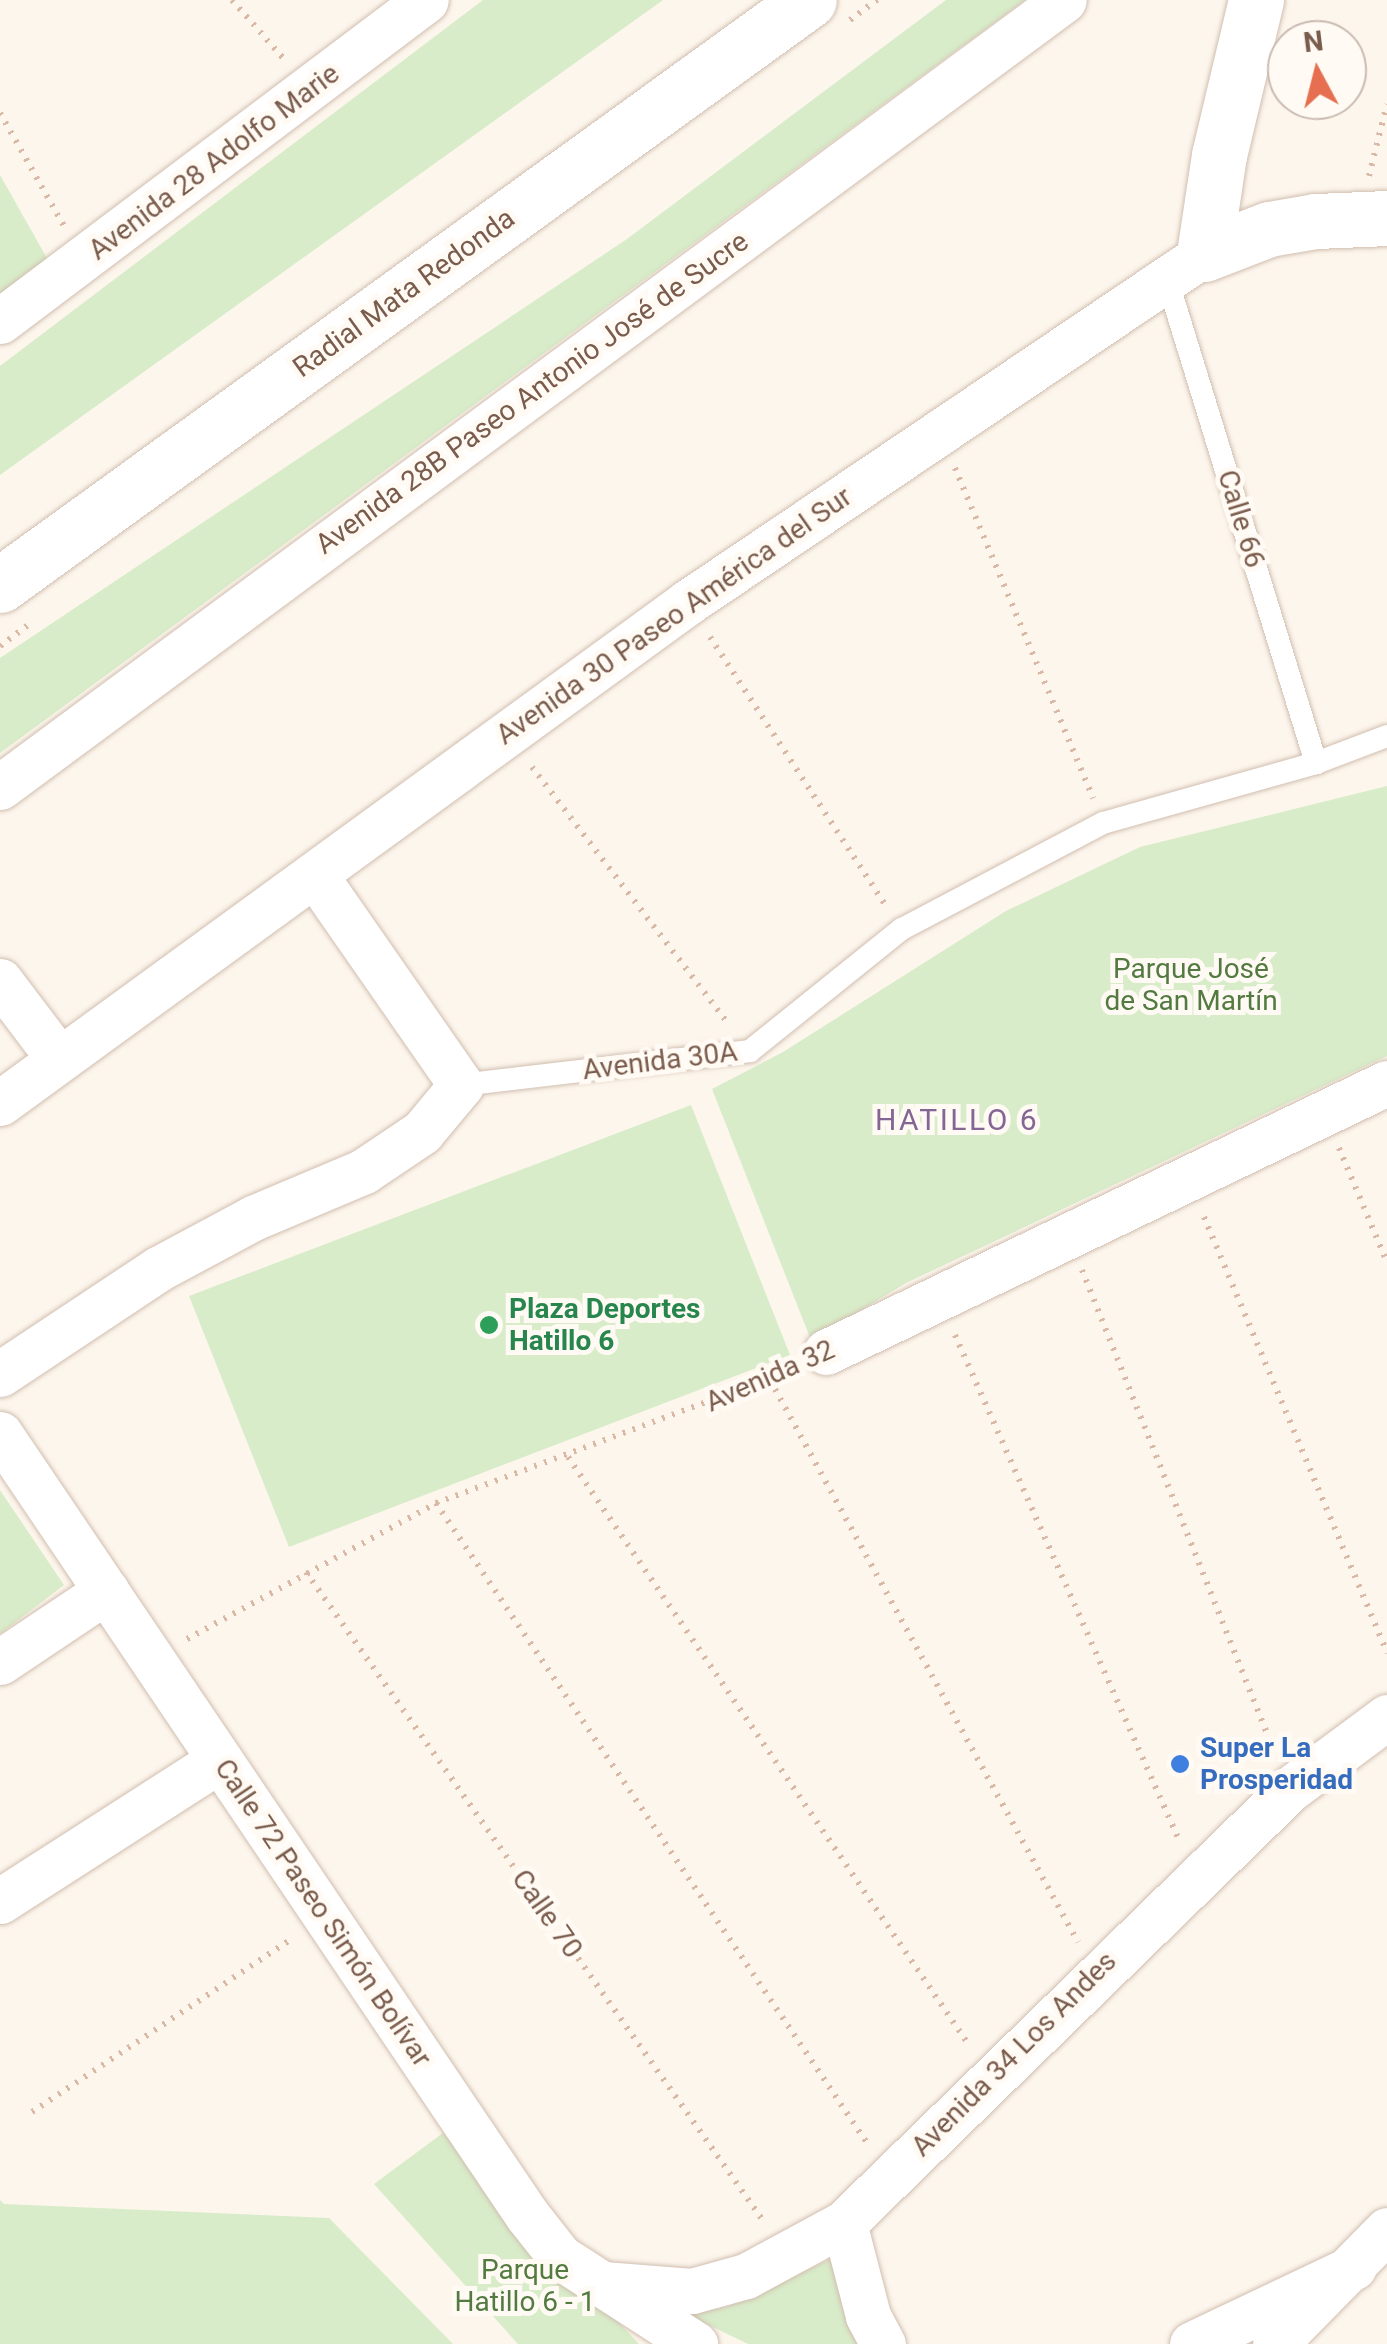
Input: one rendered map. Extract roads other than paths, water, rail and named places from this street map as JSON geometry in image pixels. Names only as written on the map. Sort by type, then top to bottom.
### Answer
[{"type":"main road","name":"Radial Mata Redonda","points":[[0,585],[808,0]]},
{"type":"main road","name":"Calle 66","points":[[1185,264],[1218,155],[1256,0]]},
{"type":"main road","name":"Avenida 30 Paseo América del Sur","points":[[1185,264],[1269,230],[1373,218]]},
{"type":"street","name":"Avenida 28 Adolfo Marie","points":[[0,321],[85,262],[426,0]]},
{"type":"street","name":"Avenida 28B Paseo Antonio José de Sucre","points":[[0,787],[1064,0]]},
{"type":"street","name":"Avenida 30 Paseo América del Sur","points":[[0,1103],[688,602],[1185,264]]},
{"type":"street","points":[[0,1374],[158,1269],[253,1218],[364,1170],[422,1132],[461,1085],[315,875]]},
{"type":"street","points":[[0,981],[59,1059]]},
{"type":"street","name":"Avenida 32","points":[[826,1352],[1387,1083]]},
{"type":"street","name":"Calle 72 Paseo Simón Bolívar","points":[[0,1434],[526,2214],[560,2257],[596,2284],[695,2344]]},
{"type":"street","points":[[0,1662],[106,1592]]},
{"type":"street","name":"Avenida 34 Los Andes","points":[[596,2284],[692,2291],[746,2276],[844,2223],[1095,1974],[1290,1789],[1387,1717]]},
{"type":"street","points":[[0,1902],[220,1760]]},
{"type":"street","points":[[844,2223],[868,2316],[883,2344]]},
{"type":"street","points":[[1275,2344],[1387,2230]]},
{"type":"street","points":[[1192,2344],[1354,2267]]},
{"type":"lane","name":"Calle 66","points":[[1185,264],[1316,763]]},
{"type":"lane","name":"Avenida 30A","points":[[461,1085],[750,1051],[902,929],[1103,823],[1316,763],[1387,736]]},
{"type":"place","name":"Plaza Deportes Hatillo 6","points":[[489,1325]]},
{"type":"place","name":"Super La Prosperidad","points":[[1180,1764]]},
{"type":"district","name":"HATILLO 6","points":[[957,1120]]},
{"type":"park label","name":"Parque José de San Martín","points":[[1191,985]]},
{"type":"park label","name":"Parque Hatillo 6 - 1","points":[[525,2286]]}]
